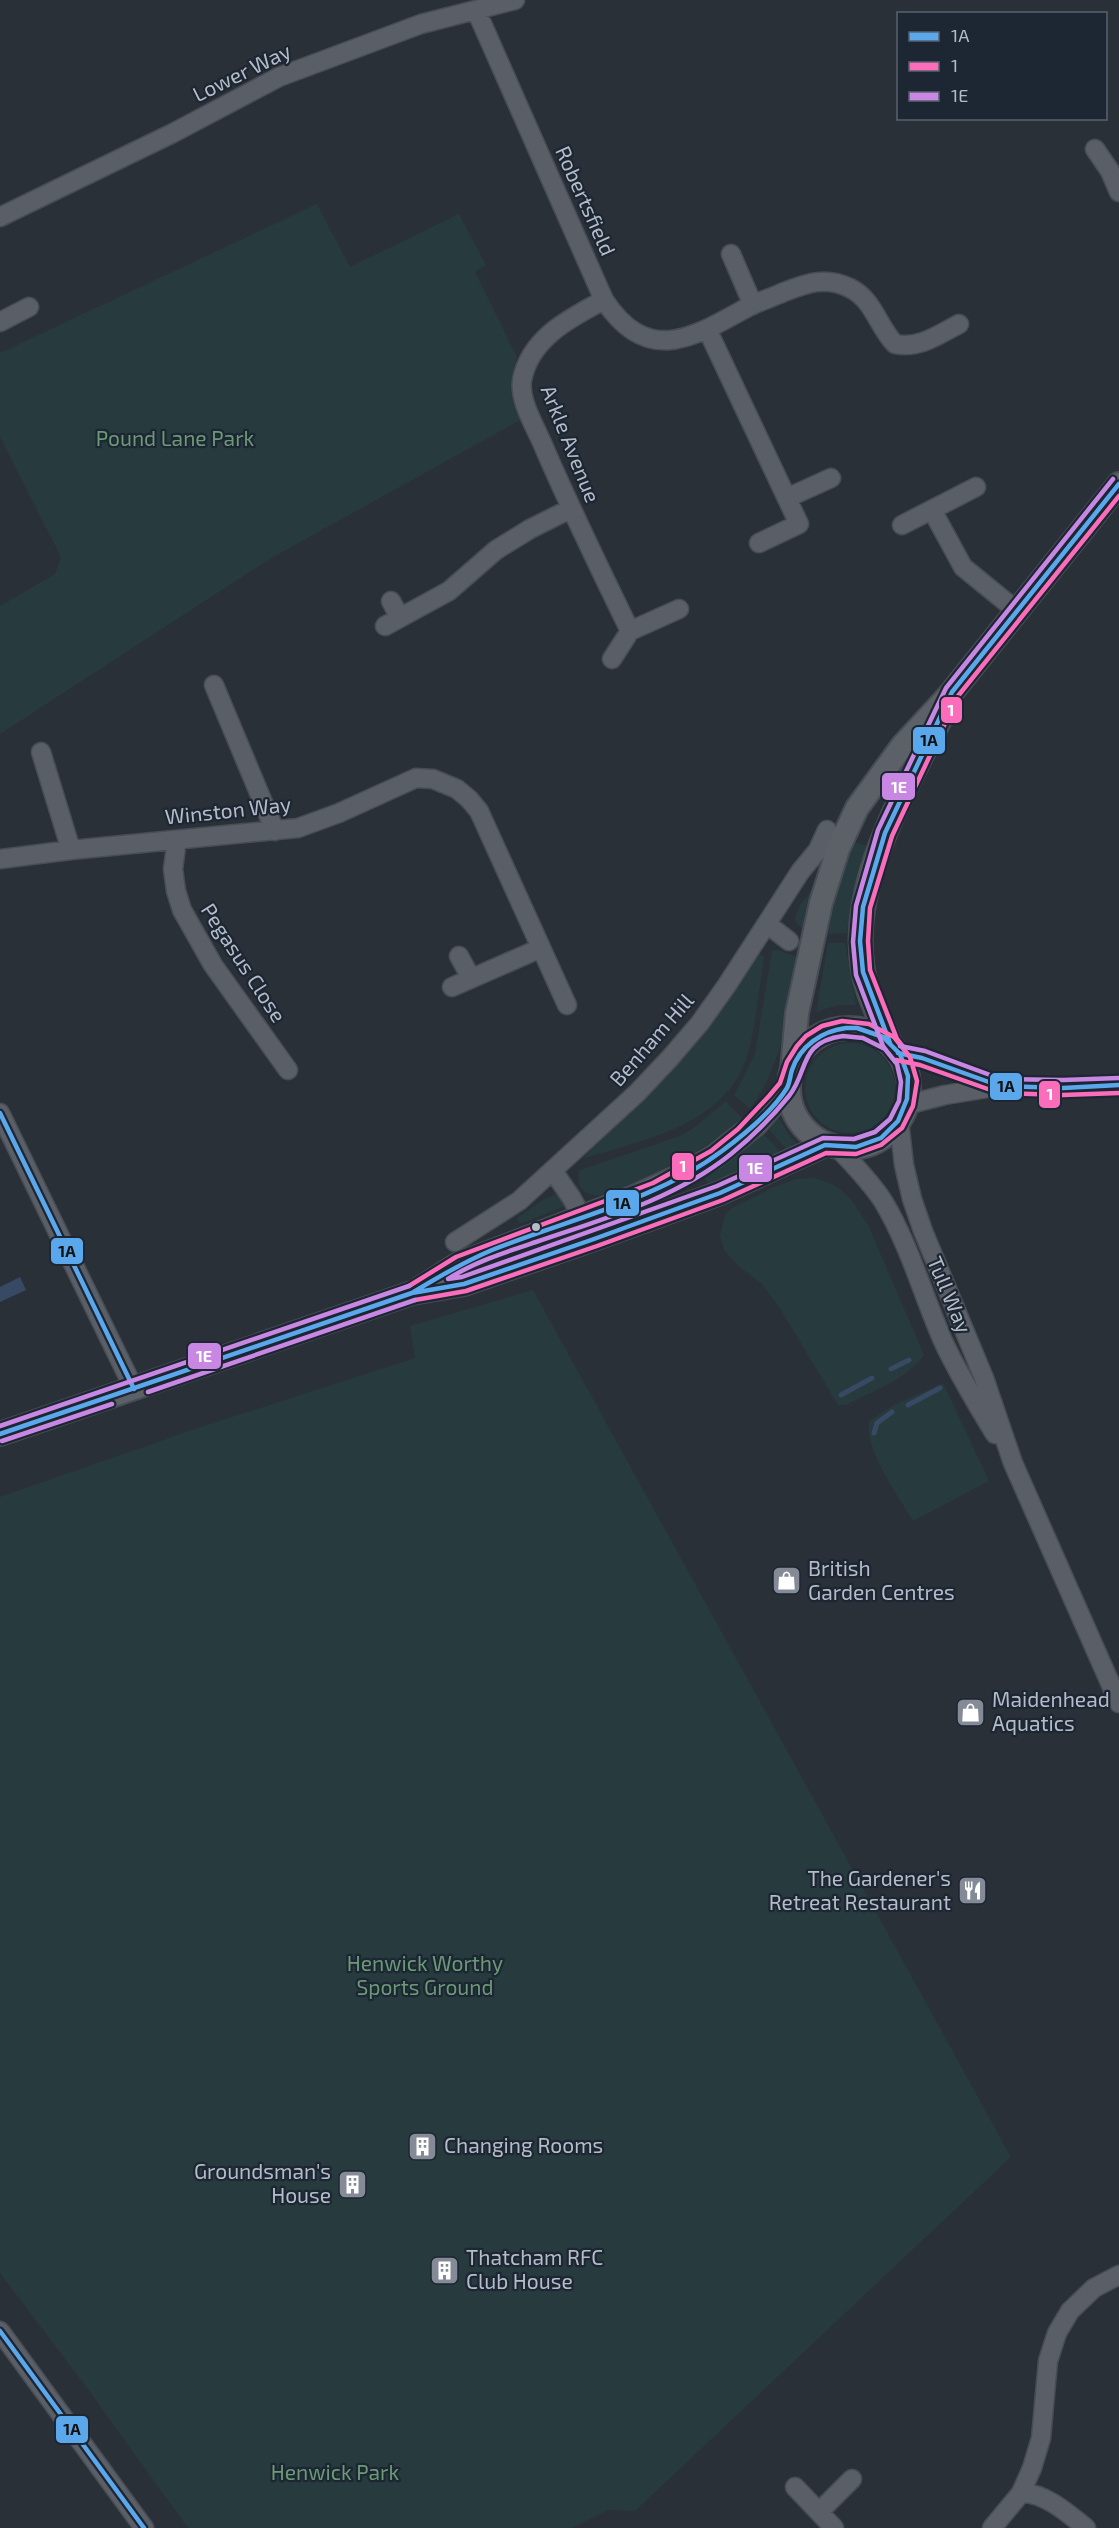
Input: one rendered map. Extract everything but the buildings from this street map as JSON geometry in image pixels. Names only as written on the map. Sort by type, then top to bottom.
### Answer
[{"type":"main road","points":[[832,1146],[806,1129],[795,1114],[790,1078],[797,1013],[821,903],[838,849],[858,808],[875,781],[903,745],[952,692],[1119,484]]},
{"type":"main road","points":[[0,1434],[412,1293],[464,1284],[720,1192],[832,1146],[872,1143],[887,1134],[903,1113],[909,1089],[907,1072],[894,1048],[863,972],[860,940],[863,907],[885,833],[952,692]]},
{"type":"main road","points":[[412,1293],[458,1265],[632,1198],[714,1157],[756,1124],[790,1078],[806,1046],[820,1035],[838,1028],[856,1028],[874,1033],[894,1048]]},
{"type":"street","name":"Lower Way","points":[[0,217],[173,133],[279,77],[421,24],[515,0]]},
{"type":"street","name":"Robertsfield","points":[[476,10],[604,300],[622,322],[646,337],[671,342],[708,331],[753,305],[806,283],[827,281],[850,288],[865,298],[895,345],[908,347],[921,344],[959,324]]},
{"type":"street","points":[[1095,149],[1110,171],[1119,192]]},
{"type":"street","points":[[731,254],[753,305]]},
{"type":"street","name":"Arkle Avenue","points":[[604,300],[565,321],[546,338],[529,360],[522,382],[527,409],[570,509],[630,631]]},
{"type":"street","points":[[0,322],[29,307]]},
{"type":"street","points":[[708,331],[799,524],[759,543]]},
{"type":"street","points":[[787,498],[831,478]]},
{"type":"street","points":[[902,525],[976,487]]},
{"type":"street","points":[[391,601],[392,622],[449,591],[496,550],[530,529],[570,509]]},
{"type":"street","points":[[932,510],[963,567],[1017,611]]},
{"type":"street","points":[[612,659],[630,631],[679,609]]},
{"type":"street","points":[[214,685],[275,831]]},
{"type":"street","points":[[41,752],[71,850]]},
{"type":"street","name":"Winston Way","points":[[0,859],[298,828],[339,813],[416,778],[433,779],[445,783],[469,799],[479,811],[567,1005]]},
{"type":"street","name":"Benham Hill","points":[[455,1242],[519,1201],[637,1093],[670,1058],[700,1023],[800,872],[818,850],[826,830]]},
{"type":"street","name":"Pegasus Close","points":[[177,840],[173,868],[176,891],[182,910],[213,965],[288,1070]]},
{"type":"street","points":[[767,924],[789,941]]},
{"type":"street","points":[[452,987],[541,948]]},
{"type":"street","points":[[459,956],[471,978]]},
{"type":"street","points":[[894,1048],[1000,1086]]},
{"type":"street","points":[[903,1113],[945,1095],[1000,1086],[1063,1088],[1119,1085]]},
{"type":"street","points":[[0,1113],[134,1389]]},
{"type":"street","name":"Tull Way","points":[[903,1113],[904,1165],[912,1199],[941,1279],[984,1378],[1013,1463],[1119,1703]]},
{"type":"street","name":"Tull Way","points":[[832,1146],[869,1180],[884,1202],[943,1341],[965,1385],[1013,1463]]},
{"type":"street","points":[[554,1171],[594,1239]]},
{"type":"street","points":[[992,2528],[1021,2493],[1041,2438],[1047,2361],[1057,2333],[1070,2311],[1094,2288],[1119,2275]]},
{"type":"street","points":[[0,2331],[144,2528]]},
{"type":"street","points":[[819,2512],[852,2479]]},
{"type":"street","points":[[795,2487],[834,2528]]},
{"type":"street","points":[[1021,2493],[1033,2493],[1073,2517],[1086,2528]]},
{"type":"green space","name":"Pound Lane Park","points":[[317,204],[350,267],[459,214],[486,265],[475,272],[517,357],[511,382],[522,419],[268,560],[0,734],[0,606],[55,574],[61,557],[0,437],[0,353]]},
{"type":"green space","points":[[853,842],[871,847],[855,889],[847,933],[828,934],[839,882]]},
{"type":"green space","points":[[820,880],[808,932],[798,925],[795,917],[800,905]]},
{"type":"green space","points":[[828,943],[845,943],[856,1005],[838,1005],[816,1012]]},
{"type":"green space","points":[[778,950],[801,958],[777,1056],[761,1092],[750,1109],[734,1095],[755,1054],[772,951]]},
{"type":"green space","points":[[759,953],[764,957],[756,1017],[748,1053],[737,1078],[722,1098],[681,1126],[657,1136],[582,1159],[652,1088],[710,1021]]},
{"type":"green space","points":[[841,1043],[859,1043],[875,1050],[888,1063],[895,1079],[895,1097],[888,1113],[875,1126],[859,1133],[841,1133],[825,1126],[812,1113],[805,1097],[805,1079],[812,1063],[825,1050]]},
{"type":"green space","points":[[726,1101],[743,1119],[712,1142],[665,1171],[617,1193],[597,1196],[584,1191],[580,1186],[578,1179],[580,1170],[680,1136],[694,1128]]},
{"type":"green space","points":[[779,1118],[800,1147],[789,1153],[767,1127]]},
{"type":"green space","points":[[762,1133],[774,1144],[782,1156],[709,1186],[704,1177],[730,1161]]},
{"type":"green space","points":[[813,1178],[833,1185],[847,1195],[869,1227],[924,1355],[917,1364],[899,1378],[846,1405],[838,1405],[781,1310],[762,1284],[737,1265],[724,1250],[720,1235],[725,1214],[732,1208],[774,1187],[796,1179]]},
{"type":"green space","points":[[558,1194],[563,1200],[563,1207],[520,1224],[517,1218],[546,1198]]},
{"type":"green space","name":"Henwick Worthy Sports Ground","points":[[533,1290],[1011,2157],[635,2511],[608,2510],[572,2528],[188,2528],[0,2273],[0,1497],[195,1429],[415,1358],[410,1326]]},
{"type":"green space","points":[[943,1383],[989,1481],[913,1521],[877,1459],[869,1433],[869,1421],[894,1405]]},
{"type":"water","points":[[20,1277],[26,1290],[0,1302],[0,1287]]},
{"type":"waterway","points":[[891,1369],[909,1360]]},
{"type":"waterway","points":[[841,1395],[872,1378]]},
{"type":"waterway","points":[[908,1405],[940,1388]]},
{"type":"waterway","points":[[874,1433],[877,1423],[892,1412]]},
{"type":"transit line","name":"1E","points":[[892,1058],[883,1046],[856,975],[853,942],[856,906],[878,830],[946,688],[1113,479]]},
{"type":"transit line","name":"1A","points":[[890,1043],[863,972],[860,941],[863,907],[885,833],[952,692],[1119,484]]},
{"type":"transit line","name":"1","points":[[904,1048],[897,1039],[870,970],[868,941],[870,908],[892,836],[958,696],[1119,496]]},
{"type":"transit line","name":"1","points":[[409,1286],[456,1257],[653,1183],[711,1151],[738,1129],[769,1096],[780,1083],[787,1062],[797,1046],[806,1036],[822,1026],[842,1021],[869,1024],[894,1037],[910,1057],[917,1081],[913,1106],[902,1128],[881,1145],[856,1154],[826,1153],[723,1200],[597,1246],[466,1291],[415,1300]]},
{"type":"transit line","name":"1A","points":[[846,1028],[857,1028],[883,1037],[900,1054],[908,1076],[907,1099],[898,1121],[881,1138],[856,1147],[825,1145],[720,1193],[594,1239],[464,1284],[412,1293],[492,1250],[611,1208],[669,1183],[696,1168],[740,1137],[774,1106],[787,1088],[796,1061],[806,1047],[820,1036],[846,1028]]},
{"type":"transit line","name":"1E","points":[[843,1036],[863,1038],[885,1049],[897,1064],[901,1082],[899,1101],[890,1119],[875,1132],[854,1139],[823,1138],[717,1186],[462,1277],[448,1279],[468,1267],[491,1258],[662,1196],[709,1170],[747,1141],[789,1096],[811,1051],[818,1044],[843,1036]]},
{"type":"transit line","name":"1E","points":[[900,1046],[925,1051],[1001,1079],[1119,1078]]},
{"type":"transit line","name":"1A","points":[[898,1053],[922,1058],[1000,1086],[1063,1088],[1119,1085]]},
{"type":"transit line","name":"1","points":[[896,1060],[920,1065],[999,1093],[1063,1095],[1119,1093]]},
{"type":"transit line","name":"1A","points":[[0,1113],[134,1389]]},
{"type":"transit line","name":"1E","points":[[0,1426],[409,1286]]},
{"type":"transit line","name":"1A","points":[[0,1434],[412,1293]]},
{"type":"transit line","name":"1E","points":[[148,1392],[415,1300]]},
{"type":"transit line","name":"1E","points":[[2,1441],[112,1404]]},
{"type":"transit line","name":"1A","points":[[0,2331],[144,2528]]},
{"type":"place","name":"British Garden Centres","points":[[787,1581]]},
{"type":"place","name":"Maidenhead Aquatics","points":[[971,1712]]},
{"type":"place","name":"The Gardener's Retreat Restaurant","points":[[972,1891]]},
{"type":"place","name":"Changing Rooms","points":[[423,2146]]},
{"type":"place","name":"Groundsman's House","points":[[352,2184]]},
{"type":"place","name":"Thatcham RFC Club House","points":[[445,2270]]},
{"type":"park label","name":"Henwick Park","points":[[335,2473]]}]
